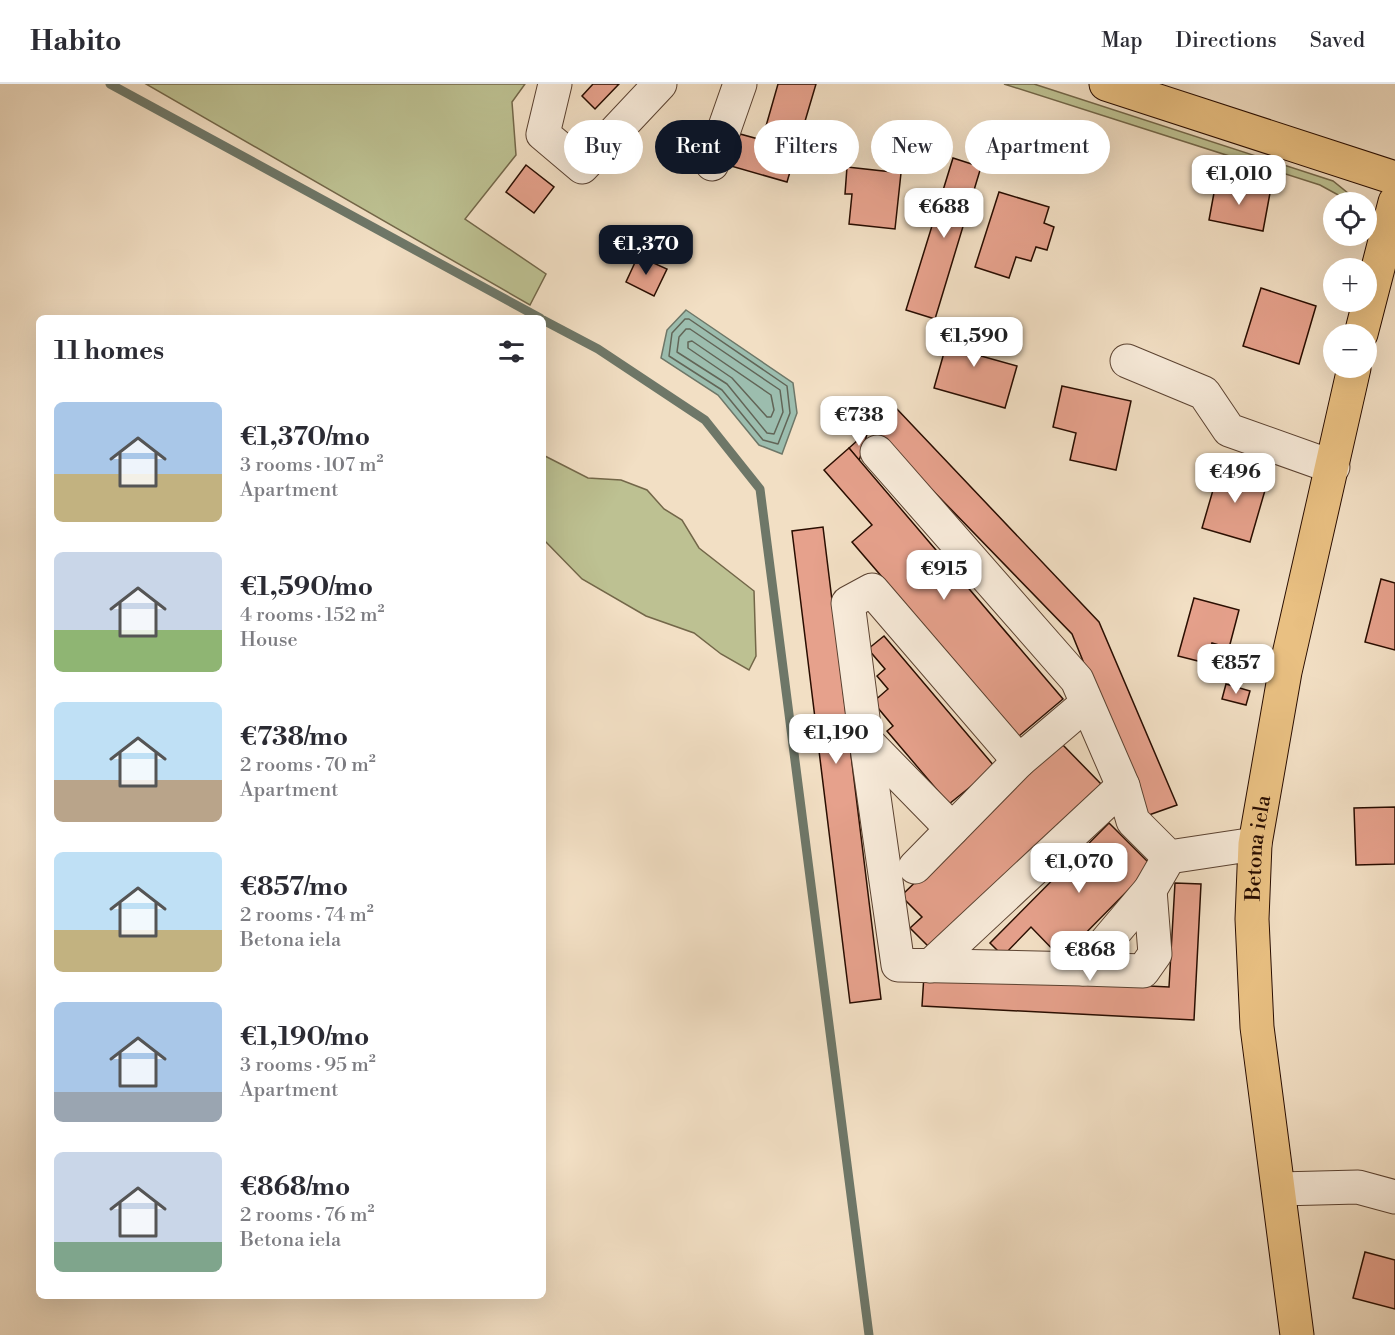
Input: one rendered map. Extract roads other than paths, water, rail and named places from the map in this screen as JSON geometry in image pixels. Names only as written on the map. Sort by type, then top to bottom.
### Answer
[{"type":"main road","points":[[1106,84],[1395,178]]},
{"type":"main road","points":[[1364,324],[1395,202]]},
{"type":"main road","name":"Betona iela","points":[[1297,1335],[1257,1027],[1252,919],[1255,844],[1285,672],[1352,378]]},
{"type":"street","points":[[555,84],[543,134],[582,167],[660,84]]},
{"type":"street","points":[[727,120],[740,84]]},
{"type":"street","points":[[1127,360],[1204,393],[1229,430],[1333,467]]},
{"type":"street","points":[[877,452],[1077,680],[1123,786],[1133,821],[1169,857]]},
{"type":"street","points":[[1019,761],[872,590],[848,603],[898,966],[1143,971],[1155,954],[1150,891]]},
{"type":"street","points":[[915,867],[1019,761],[1086,704]]},
{"type":"street","points":[[866,741],[952,828]]},
{"type":"street","points":[[930,966],[1123,786]]},
{"type":"street","points":[[1169,857],[1255,844]]},
{"type":"street","points":[[1083,969],[1150,891],[1169,857]]},
{"type":"street","points":[[1279,1190],[1358,1187],[1395,1197]]},
{"type":"water","points":[[686,310],[793,383],[797,413],[782,454],[759,445],[718,395],[661,358],[667,330]]},
{"type":"waterway","points":[[110,84],[534,315]]},
{"type":"waterway","points":[[546,322],[598,349],[705,420],[760,489],[869,1335]]}]
